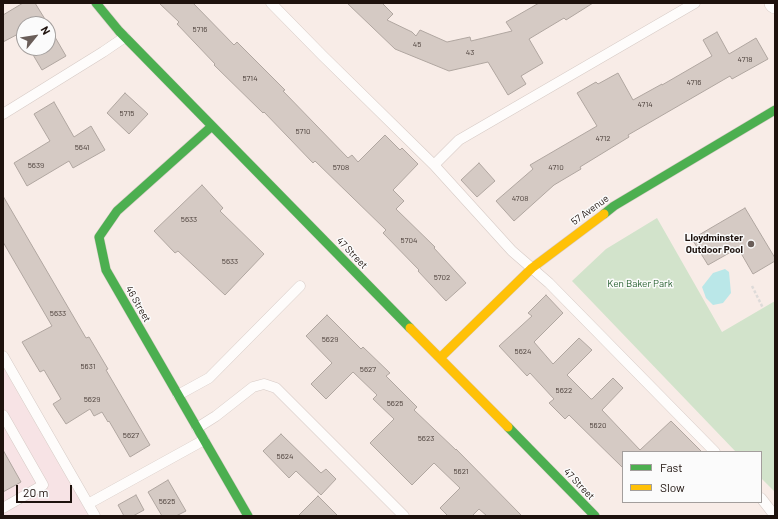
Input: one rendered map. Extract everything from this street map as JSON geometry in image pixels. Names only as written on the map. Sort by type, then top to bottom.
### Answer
[{"type":"street","name":"47 Street","points":[[96,3],[125,37],[595,516]]},
{"type":"street","name":"57 Avenue","points":[[440,358],[532,268],[614,206],[775,110]]},
{"type":"street","name":"46 Street","points":[[212,126],[117,211],[98,237],[106,270],[248,516]]},
{"type":"lane","points":[[271,3],[434,165],[512,251],[532,268],[714,451]]},
{"type":"lane","points":[[434,165],[459,140],[695,3]]},
{"type":"lane","points":[[4,113],[125,37]]},
{"type":"lane","points":[[178,395],[209,378],[300,286]]},
{"type":"lane","points":[[3,356],[95,516]]},
{"type":"lane","points":[[197,428],[216,416],[254,387],[264,384],[276,388],[404,516]]},
{"type":"lane","points":[[3,415],[43,485],[3,508]]},
{"type":"lane","points":[[88,504],[204,440]]},
{"type":"lane","points":[[762,499],[775,516]]},
{"type":"path","points":[[752,286],[763,308]]},
{"type":"shaded area","points":[[3,367],[89,516],[3,516]]},
{"type":"green space","name":"Ken Baker Park","points":[[657,218],[722,332],[775,301],[775,492],[762,479],[762,451],[735,451],[572,281],[606,249]]},
{"type":"water","points":[[725,269],[729,272],[731,293],[723,303],[713,305],[706,298],[702,287],[713,273]]},
{"type":"building","points":[[23,3],[35,3],[43,16],[16,16],[16,35],[3,42],[3,15]]},
{"type":"building","points":[[159,3],[193,3],[234,45],[237,42],[285,90],[283,91],[348,158],[352,155],[358,162],[385,135],[400,150],[402,148],[418,164],[393,190],[404,201],[396,209],[435,247],[434,248],[466,283],[446,301],[418,271],[419,270],[383,233],[386,230],[315,161],[313,163],[264,112],[263,113],[214,65],[215,64],[177,24],[179,22]]},
{"type":"building","points":[[347,3],[382,3],[393,14],[387,20],[412,32],[416,36],[420,30],[447,42],[470,37],[471,41],[512,31],[506,22],[539,3],[593,3],[566,20],[564,18],[529,39],[543,63],[521,76],[526,84],[508,95],[488,62],[449,71],[395,49]]},
{"type":"building","points":[[717,32],[729,54],[756,38],[768,59],[732,79],[730,76],[628,135],[629,137],[554,185],[514,221],[496,201],[533,169],[530,165],[597,126],[577,93],[596,82],[598,84],[618,73],[633,100],[712,56],[703,40]]},
{"type":"building","points":[[56,39],[66,56],[42,70],[34,56],[56,56]]},
{"type":"building","points":[[125,93],[148,114],[129,134],[107,113]]},
{"type":"building","points":[[54,102],[74,137],[91,126],[105,150],[73,168],[69,161],[27,186],[14,163],[50,141],[34,114]]},
{"type":"building","points":[[479,163],[495,181],[477,197],[461,180]]},
{"type":"building","points":[[202,185],[223,208],[220,211],[264,254],[225,295],[178,251],[175,253],[154,231]]},
{"type":"building","points":[[3,196],[86,338],[89,337],[108,369],[106,370],[150,445],[130,457],[102,412],[94,416],[90,409],[66,424],[53,404],[61,399],[44,370],[40,372],[22,342],[52,326],[3,242]]},
{"type":"building","name":"Lloydminster Outdoor Pool","points":[[745,208],[775,258],[775,261],[753,274],[738,248],[708,265],[692,239]]},
{"type":"building","points":[[546,295],[563,313],[534,342],[553,364],[579,338],[592,350],[567,375],[591,399],[613,378],[623,388],[602,410],[640,450],[671,421],[701,451],[622,451],[622,467],[569,415],[565,419],[549,403],[554,399],[530,373],[527,376],[499,346],[532,316],[528,313]]},
{"type":"building","points":[[327,315],[361,349],[363,347],[390,373],[386,376],[417,407],[414,410],[456,449],[522,516],[487,516],[479,509],[472,516],[448,516],[440,508],[460,488],[434,463],[412,485],[370,443],[394,419],[373,399],[377,395],[353,372],[326,399],[311,384],[332,363],[306,336]]},
{"type":"building","points":[[281,434],[321,473],[326,469],[336,479],[321,495],[296,471],[289,478],[263,451]]},
{"type":"building","points":[[3,450],[21,482],[3,492]]},
{"type":"building","points":[[168,480],[186,511],[176,516],[162,516],[148,492]]},
{"type":"building","points":[[136,495],[144,510],[133,516],[124,516],[118,505]]},
{"type":"building","points":[[318,496],[338,516],[298,516]]},
{"type":"traffic: fast","points":[[96,3],[119,31],[410,328]]},
{"type":"traffic: fast","points":[[604,214],[614,206],[775,110]]},
{"type":"traffic: fast","points":[[212,126],[117,211],[99,237],[106,270],[248,516]]},
{"type":"traffic: fast","points":[[508,427],[595,516]]},
{"type":"traffic: slow","points":[[440,358],[532,268],[604,214]]},
{"type":"traffic: slow","points":[[410,328],[508,427]]},
{"type":"place","name":"Lloydminster Outdoor Pool","points":[[751,244]]}]
